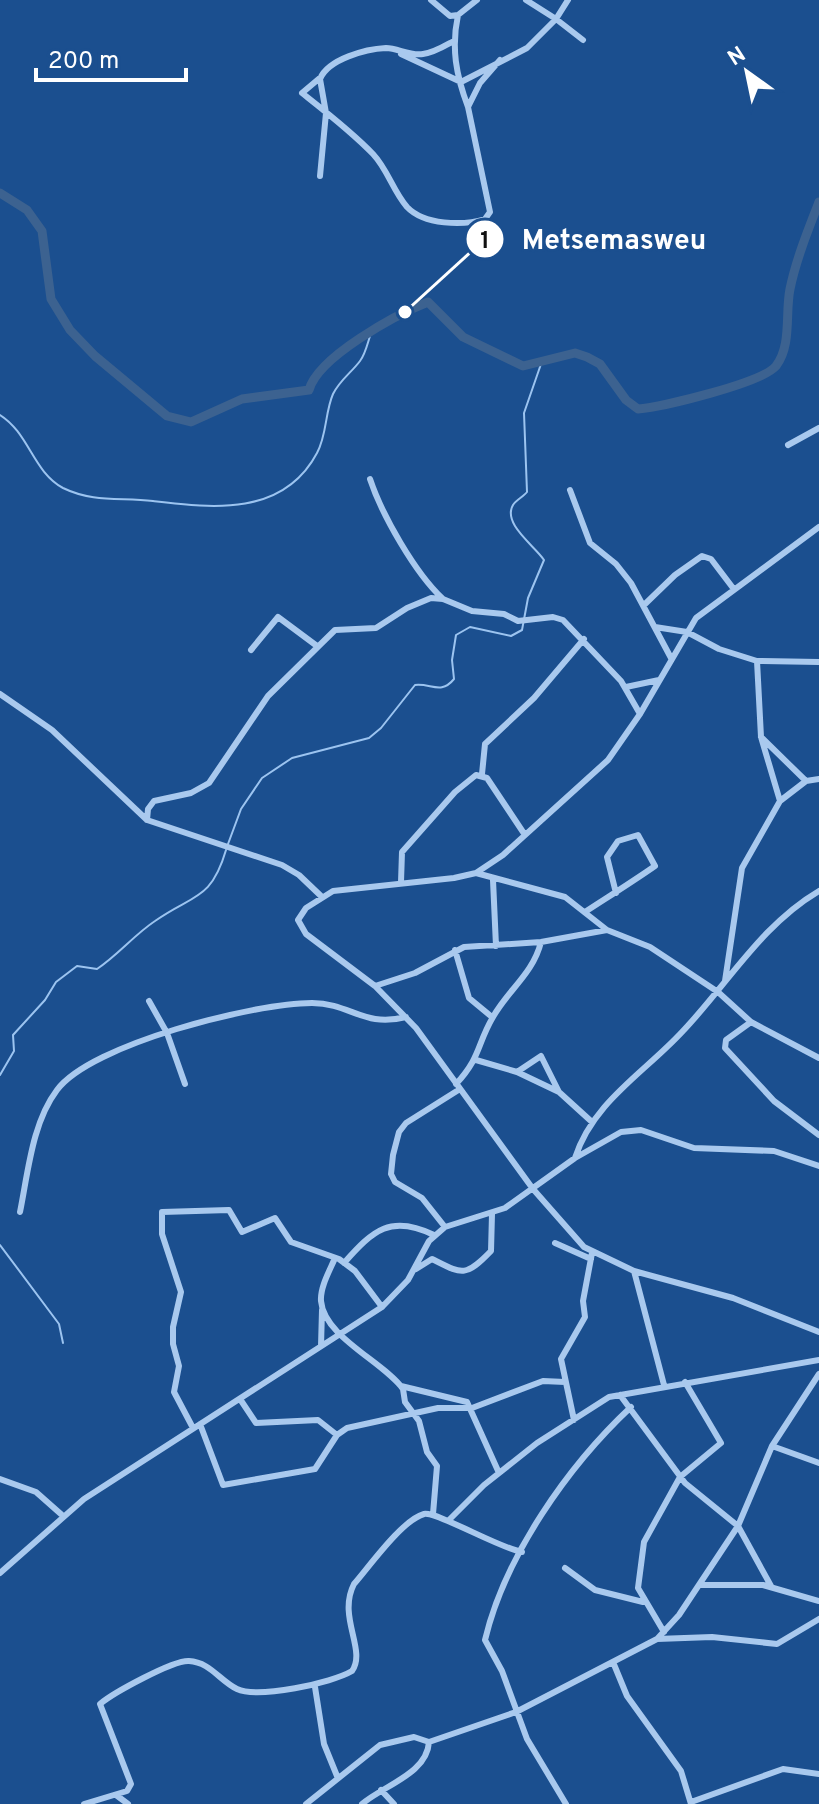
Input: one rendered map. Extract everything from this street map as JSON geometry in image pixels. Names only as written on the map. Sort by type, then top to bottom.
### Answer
[{"type":"street","points":[[431,0],[444,14],[458,15]]},
{"type":"street","points":[[459,82],[390,48],[364,52],[339,61],[302,93],[357,138],[384,166],[412,211],[440,221],[466,223],[485,219],[490,208],[452,42],[458,15],[477,0]]},
{"type":"street","points":[[526,0],[583,40]]},
{"type":"street","points":[[459,82],[527,48],[556,19],[568,0]]},
{"type":"street","points":[[399,53],[427,54],[452,42]]},
{"type":"street","points":[[468,107],[480,83],[500,60]]},
{"type":"street","points":[[320,176],[326,113],[321,77]]},
{"type":"street","points":[[788,445],[819,428]]},
{"type":"street","points":[[370,479],[390,526],[425,580],[443,599],[472,611],[504,614],[518,621],[553,617],[570,625],[626,687],[640,714]]},
{"type":"street","points":[[570,490],[590,543],[616,564],[644,605],[671,658]]},
{"type":"street","points":[[592,1256],[533,1189],[406,1017],[375,986],[299,925],[300,915],[321,896],[348,887],[454,878],[476,873],[503,855],[608,760],[640,714],[687,632],[710,605],[819,527]]},
{"type":"street","points":[[644,605],[675,575],[702,556],[711,559],[733,588]]},
{"type":"street","points":[[147,820],[148,809],[154,801],[191,793],[209,783],[268,696],[335,630],[376,628],[423,600],[443,599]]},
{"type":"street","points":[[251,650],[278,617],[317,646]]},
{"type":"street","points":[[655,627],[687,632],[719,649],[757,661],[819,662]]},
{"type":"street","points":[[525,835],[482,774],[485,744],[534,698],[584,639]]},
{"type":"street","points":[[757,661],[761,737],[780,801]]},
{"type":"street","points":[[626,687],[659,680]]},
{"type":"street","points":[[0,694],[52,730],[147,820],[282,865],[299,875],[321,896]]},
{"type":"street","points":[[761,737],[806,781]]},
{"type":"street","points":[[401,882],[402,852],[469,779],[482,774]]},
{"type":"street","points":[[724,984],[741,871],[780,801],[806,781],[819,779]]},
{"type":"street","points":[[585,912],[616,893],[655,866],[638,835],[618,841],[607,857],[616,893]]},
{"type":"street","points":[[476,873],[565,897],[607,930],[650,947],[718,992],[751,1022],[819,1058]]},
{"type":"street","points":[[493,880],[496,946]]},
{"type":"street","points":[[575,1158],[592,1122],[623,1085],[681,1034],[759,940],[796,906],[819,891]]},
{"type":"street","points":[[375,986],[424,969],[455,950],[541,942],[607,930]]},
{"type":"street","points":[[445,1227],[422,1198],[395,1182],[393,1155],[399,1132],[406,1123],[458,1086],[476,1060],[492,1017],[532,968],[541,942]]},
{"type":"street","points":[[455,950],[469,998],[492,1017]]},
{"type":"street","points":[[149,1001],[167,1033],[185,1084]]},
{"type":"street","points":[[20,1212],[40,1124],[61,1085],[134,1042],[255,1008],[297,1004],[325,1004],[378,1022],[406,1017]]},
{"type":"street","points":[[751,1022],[726,1040],[725,1048],[774,1101],[819,1135]]},
{"type":"street","points":[[517,1072],[541,1056],[559,1092]]},
{"type":"street","points":[[476,1060],[517,1072],[559,1092],[592,1122]]},
{"type":"street","points":[[0,1573],[62,1515],[382,1307],[413,1271],[431,1238],[445,1227],[492,1214],[613,1135],[641,1130],[694,1148],[774,1151],[819,1166]]},
{"type":"street","points":[[808,1162],[819,1156]]},
{"type":"street","points":[[193,1428],[174,1392],[179,1366],[173,1344],[173,1327],[181,1292],[162,1234],[162,1212],[229,1210],[242,1232],[275,1218],[291,1242],[335,1258],[355,1271],[382,1307]]},
{"type":"street","points":[[432,1259],[457,1273],[466,1272],[491,1251],[492,1214]]},
{"type":"street","points":[[344,1263],[368,1238],[393,1224],[406,1224],[431,1238]]},
{"type":"street","points":[[431,1238],[432,1259]]},
{"type":"street","points":[[555,1243],[634,1271],[733,1298],[819,1332]]},
{"type":"street","points":[[574,1420],[561,1359],[585,1317],[583,1301],[592,1256]]},
{"type":"street","points":[[321,1346],[321,1297],[335,1258]]},
{"type":"street","points":[[413,1271],[432,1259]]},
{"type":"street","points":[[634,1271],[664,1385]]},
{"type":"street","points":[[322,1306],[340,1334],[401,1386],[458,1399],[472,1408],[499,1473]]},
{"type":"street","points":[[448,1521],[499,1473],[604,1399],[664,1385],[748,1375],[819,1360]]},
{"type":"street","points":[[306,1804],[337,1776],[380,1745],[414,1737],[429,1742],[516,1712],[657,1639],[699,1585],[738,1526],[772,1446],[819,1374]]},
{"type":"street","points":[[200,1424],[223,1485],[315,1469],[337,1435],[347,1428],[449,1406],[472,1408],[543,1381],[565,1382]]},
{"type":"street","points":[[664,1632],[643,1602],[636,1578],[644,1542],[680,1477],[721,1443],[685,1382]]},
{"type":"street","points":[[401,1386],[427,1452],[437,1466],[433,1514]]},
{"type":"street","points":[[620,1395],[680,1477],[738,1526],[771,1586]]},
{"type":"street","points":[[240,1399],[256,1423],[318,1420],[337,1435]]},
{"type":"street","points":[[566,1804],[541,1766],[516,1712],[502,1671],[485,1640],[502,1584],[572,1472],[631,1407]]},
{"type":"street","points":[[772,1446],[819,1463]]},
{"type":"street","points":[[0,1479],[36,1492],[62,1515]]},
{"type":"street","points":[[84,1804],[130,1788],[131,1779],[102,1714],[102,1702],[185,1661],[204,1665],[243,1691],[315,1687],[339,1679],[356,1666],[358,1660],[346,1609],[354,1584],[407,1526],[423,1514],[433,1514],[496,1545],[522,1552]]},
{"type":"street","points":[[565,1568],[595,1590],[643,1602]]},
{"type":"street","points":[[699,1585],[771,1586],[819,1601]]},
{"type":"street","points":[[657,1639],[712,1637],[777,1644],[819,1619]]},
{"type":"street","points":[[613,1662],[627,1696],[681,1771],[691,1803],[783,1769],[819,1774]]},
{"type":"street","points":[[315,1687],[324,1744],[337,1776]]},
{"type":"street","points":[[362,1804],[420,1764],[428,1752],[429,1742]]},
{"type":"street","points":[[381,1790],[394,1804]]},
{"type":"street","points":[[116,1795],[128,1804]]},
{"type":"waterway","points":[[0,193],[27,210],[42,231],[51,299],[70,330],[95,356],[167,416],[191,422],[242,399],[309,390],[315,377],[342,351],[378,327],[428,302],[463,337],[523,366],[575,353],[587,357],[600,364],[626,400],[638,409],[733,387],[767,373],[781,358],[793,278],[819,202]]},
{"type":"waterway","points":[[0,415],[18,432],[53,481],[74,493],[97,498],[199,505],[244,504],[266,498],[303,474],[320,446],[333,394],[362,358],[371,333]]},
{"type":"waterway","points":[[228,844],[241,809],[262,778],[292,758],[369,738],[381,728],[415,685],[440,687],[449,684],[454,679],[452,660],[456,635],[470,627],[511,636],[522,630],[528,598],[544,560],[516,527],[511,512],[514,503],[527,492],[524,413],[541,364]]},
{"type":"waterway","points":[[0,1075],[14,1051],[13,1035],[45,1000],[56,982],[77,966],[97,969],[147,927],[207,888],[226,850]]},
{"type":"waterway","points":[[0,1245],[59,1324],[63,1343]]},
{"type":"place","name":"Metsemasweu","points":[[405,312]]}]
